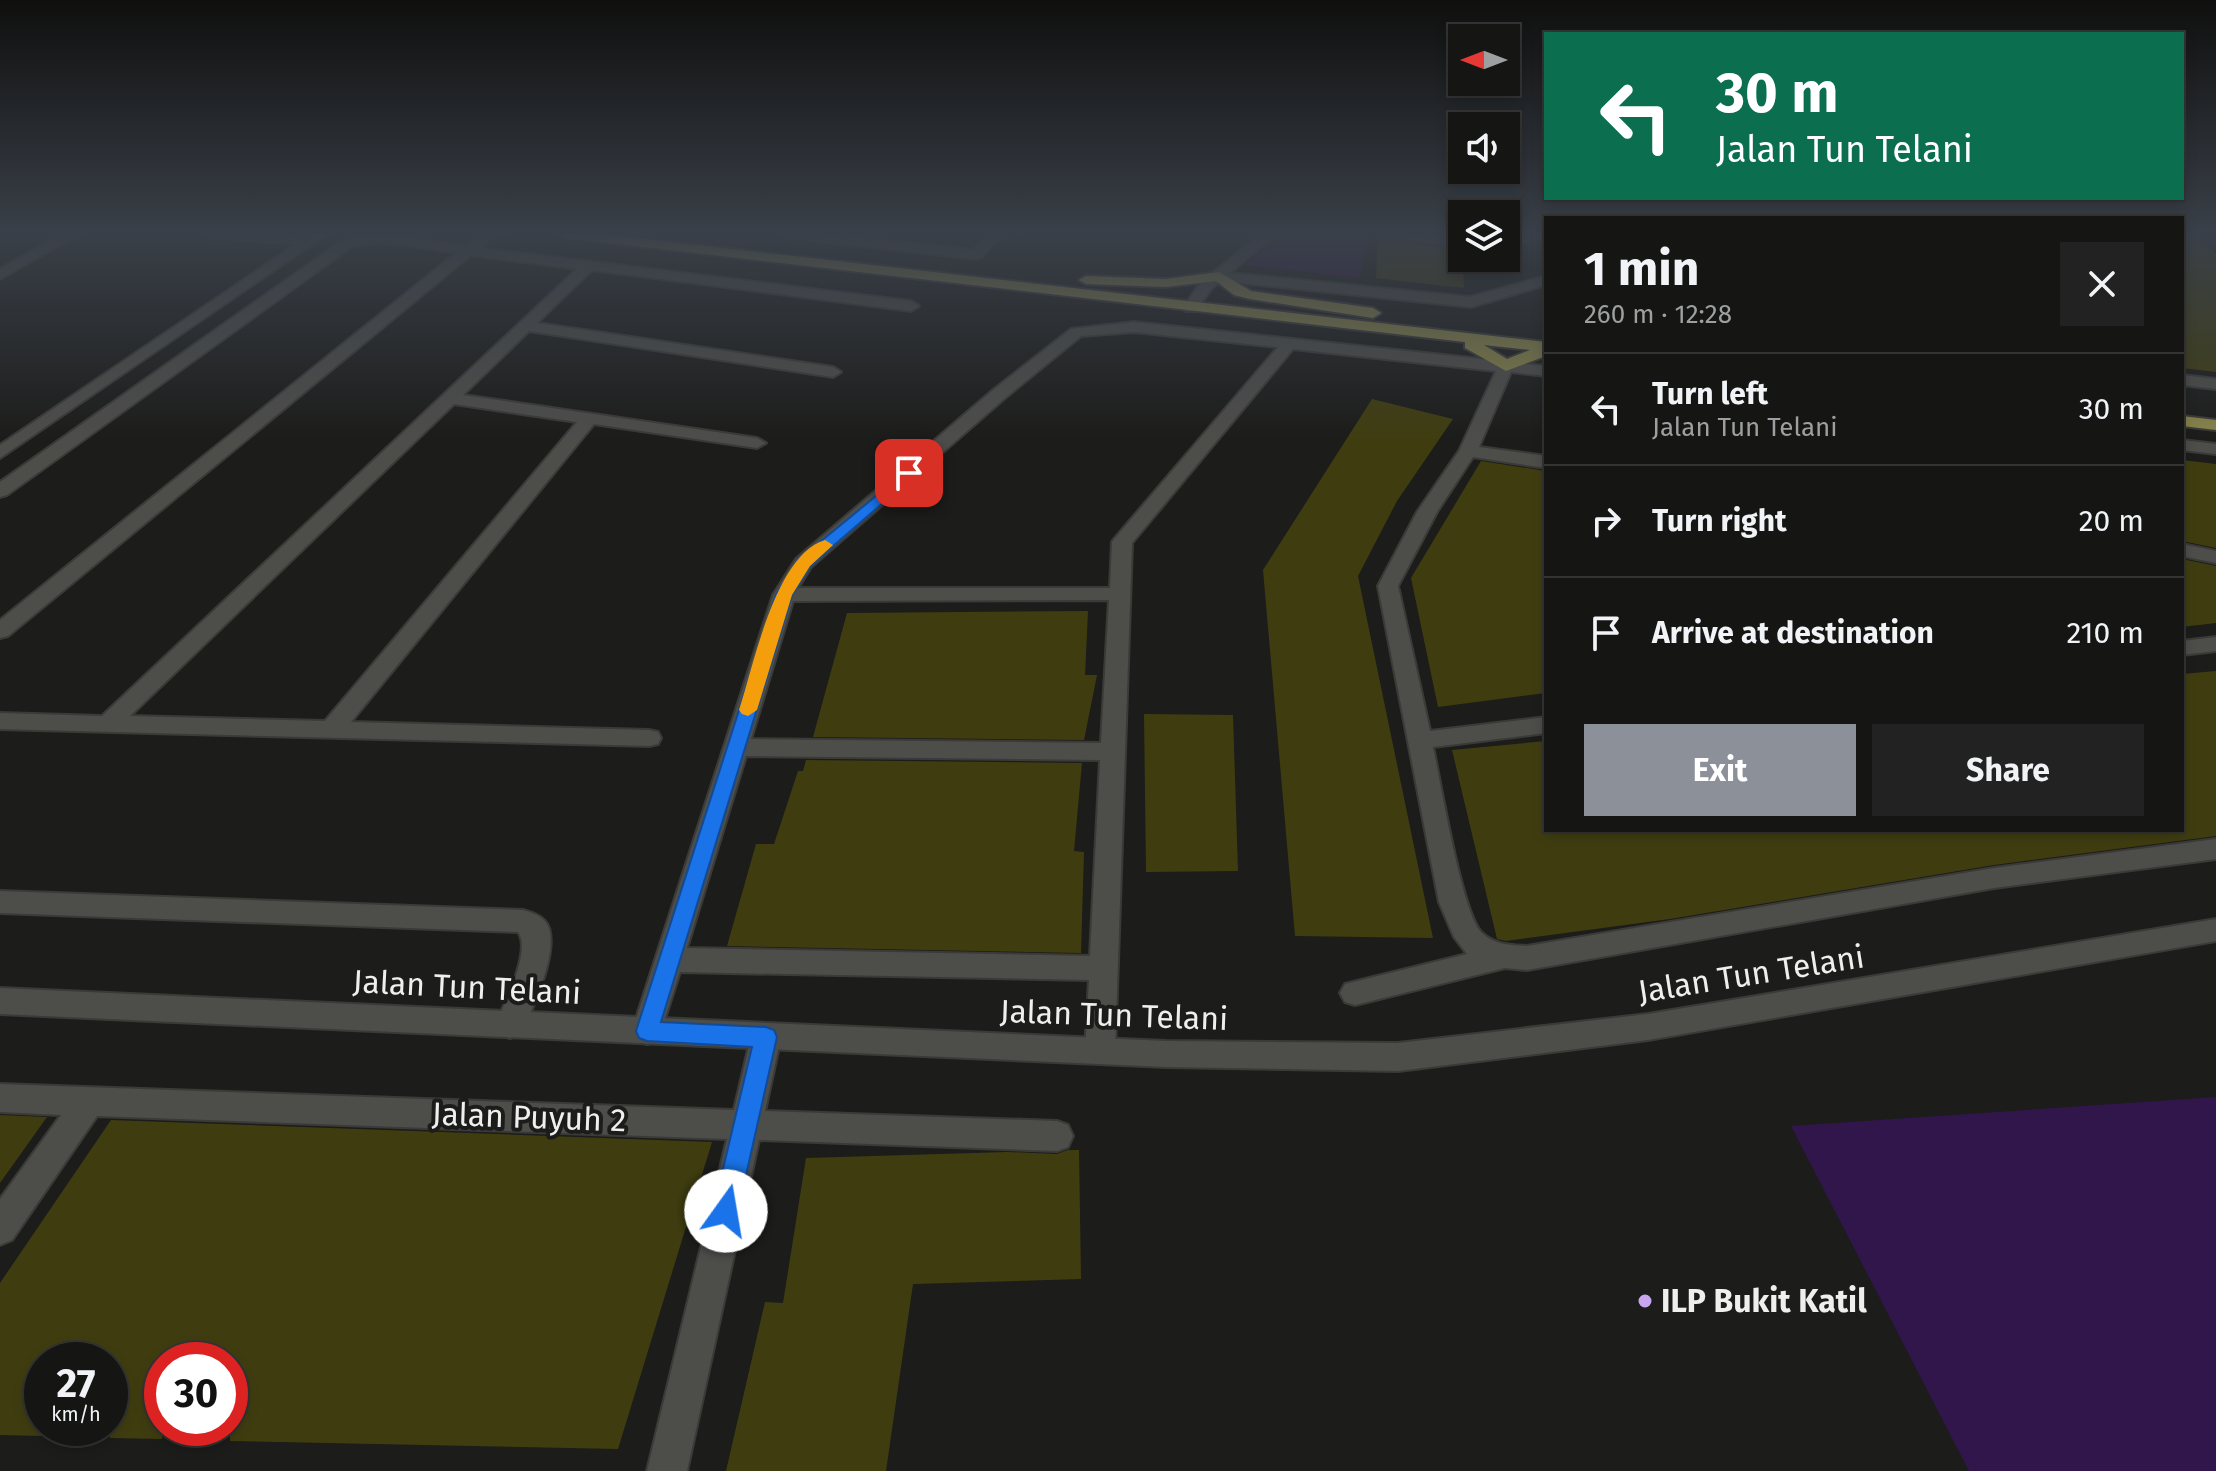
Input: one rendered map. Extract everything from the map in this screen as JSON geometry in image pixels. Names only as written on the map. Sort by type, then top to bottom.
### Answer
[{"type":"main road","points":[[1198,303],[1451,340],[1481,348],[1506,366],[1544,351]]},
{"type":"main road","points":[[1202,303],[1414,320]]},
{"type":"main road","points":[[1300,303],[1544,336]]},
{"type":"main road","points":[[1334,325],[1544,350]]},
{"type":"main road","points":[[2184,407],[2216,411]]},
{"type":"main road","points":[[2184,421],[2216,425]]},
{"type":"street","points":[[0,453],[220,303]]},
{"type":"street","points":[[0,491],[264,303]]},
{"type":"street","points":[[0,631],[403,303]]},
{"type":"street","points":[[108,724],[550,303]]},
{"type":"street","points":[[884,303],[911,306]]},
{"type":"street","points":[[525,326],[833,372]]},
{"type":"street","points":[[647,1031],[784,595],[803,563],[999,394],[1077,332],[1134,327],[1544,371]]},
{"type":"street","points":[[1100,1051],[1122,542],[1289,344]]},
{"type":"street","points":[[1502,957],[1477,948],[1461,929],[1418,741],[1388,586],[1427,512],[1468,451],[1506,366]]},
{"type":"street","points":[[2184,380],[2216,384]]},
{"type":"street","points":[[450,398],[757,443]]},
{"type":"street","points":[[331,730],[590,418]]},
{"type":"street","points":[[2184,445],[2216,449]]},
{"type":"street","points":[[1468,451],[1544,462]]},
{"type":"street","points":[[2184,550],[2216,557]]},
{"type":"street","points":[[784,595],[1120,594]]},
{"type":"street","points":[[2184,648],[2216,644]]},
{"type":"street","points":[[0,721],[649,738]]},
{"type":"street","points":[[1418,741],[1544,725]]},
{"type":"street","points":[[737,747],[1112,752]]},
{"type":"street","points":[[1355,993],[1502,957],[1527,958],[1994,878],[2216,849]]},
{"type":"street","points":[[0,902],[523,921],[535,929],[537,943],[534,964],[510,1025]]},
{"type":"street","name":"Jalan Tun Telani","points":[[0,1001],[1100,1051],[1398,1057],[1648,1027],[1815,1001],[2216,930]]},
{"type":"street","points":[[669,960],[1104,968]]},
{"type":"street","points":[[667,1471],[766,1037]]},
{"type":"street","name":"Jalan Puyuh 2","points":[[0,1098],[1057,1136]]},
{"type":"street","points":[[0,1228],[89,1101]]},
{"type":"shaded area","points":[[2216,1097],[2216,1471],[1969,1471],[1791,1126]]},
{"type":"building","points":[[2184,303],[2216,303],[2216,372],[2184,368]]},
{"type":"building","points":[[1372,399],[1453,419],[1397,501],[1358,576],[1433,938],[1295,936],[1263,570]]},
{"type":"building","points":[[2184,460],[2216,464],[2216,548],[2184,541]]},
{"type":"building","points":[[1481,461],[1544,471],[1544,693],[1438,707],[1411,578]]},
{"type":"building","points":[[2184,559],[2216,566],[2216,623],[2184,627]]},
{"type":"building","points":[[1088,611],[1085,675],[1097,675],[1084,740],[813,737],[847,613]]},
{"type":"building","points":[[2216,671],[2216,836],[1994,865],[1670,919],[1506,941],[1497,939],[1452,750],[1544,741],[1544,832],[2184,832],[2184,674]]},
{"type":"building","points":[[1144,714],[1233,715],[1238,871],[1146,872]]},
{"type":"building","points":[[806,760],[1082,763],[1074,851],[1084,852],[1081,953],[727,946],[756,844],[774,844],[798,771],[803,771]]},
{"type":"building","points":[[0,1115],[47,1117],[0,1183]]},
{"type":"building","points":[[111,1120],[712,1142],[618,1449],[248,1441],[248,1342],[144,1342],[144,1439],[128,1438],[128,1342],[24,1342],[24,1436],[0,1435],[0,1283]]},
{"type":"building","points":[[1079,1150],[1081,1279],[913,1284],[886,1471],[726,1471],[765,1302],[783,1303],[806,1158],[1007,1152],[1057,1154]]},
{"type":"slow traffic","points":[[748,710],[784,595],[803,563],[825,545]]},
{"type":"place","name":"ILP Bukit Katil","points":[[1645,1301]]},
{"type":"route","points":[[726,1211],[766,1037],[647,1031],[784,595],[803,563],[909,473]]}]
